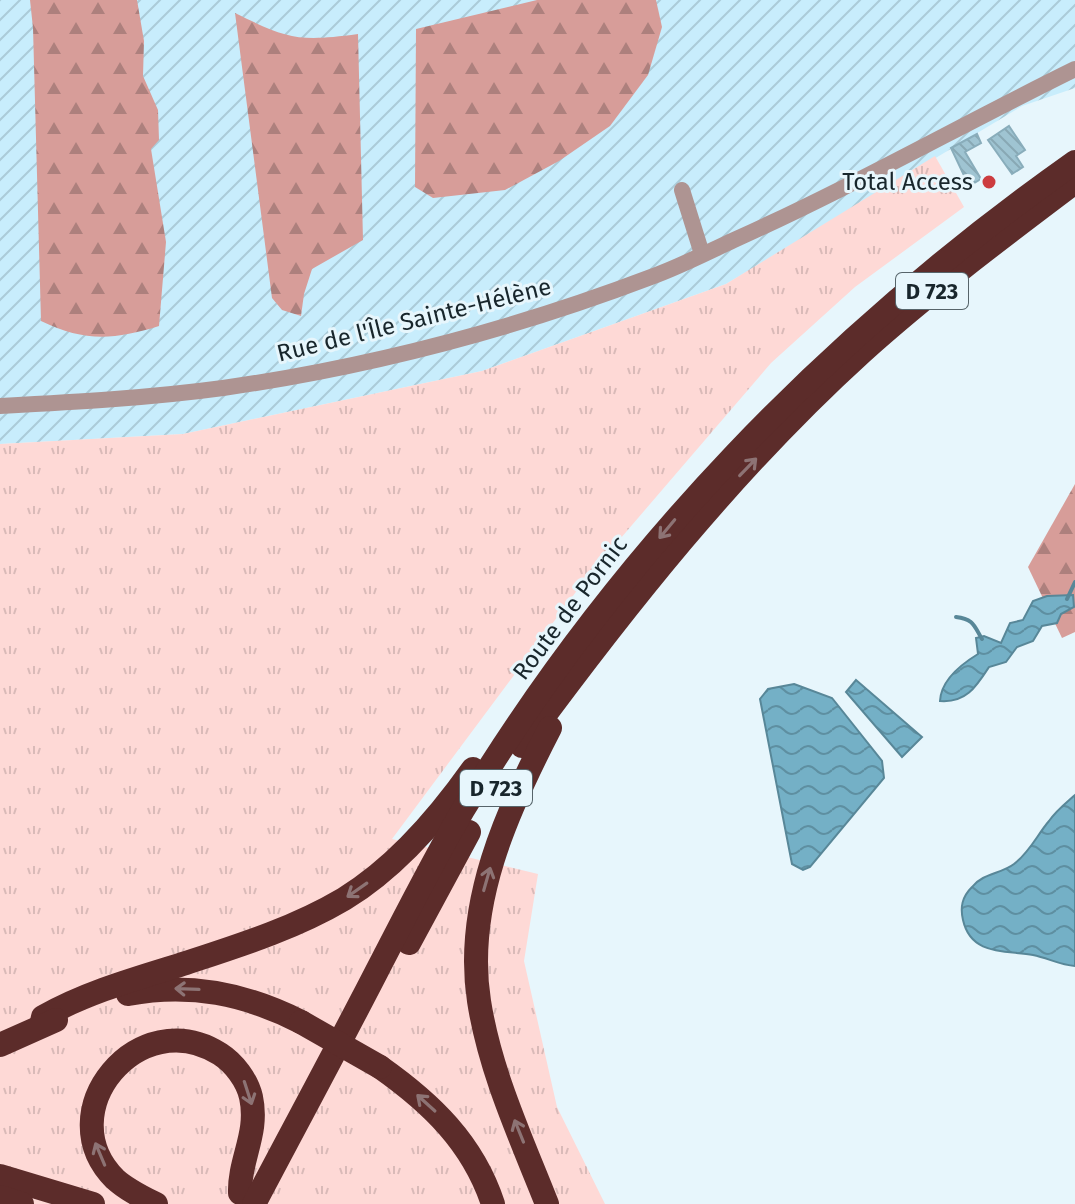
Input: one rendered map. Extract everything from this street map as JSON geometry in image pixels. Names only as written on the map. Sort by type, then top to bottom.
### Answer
[{"type":"highway","name":"Route de Pornic","points":[[243,1200],[464,810],[519,723],[638,563],[764,422],[880,313],[966,242],[1075,162]]},
{"type":"highway","name":"Route de Pornic","points":[[271,1204],[471,829],[514,757],[606,633],[698,520],[800,412],[860,354],[924,298],[1075,182]]},
{"type":"highway","points":[[547,1204],[503,1093],[482,1018],[478,998],[477,944],[483,893],[505,824],[550,728],[601,656],[606,633]]},
{"type":"highway","points":[[41,1026],[43,1017],[77,1001],[257,940],[345,898],[379,874],[415,839],[464,782],[502,730],[519,723]]},
{"type":"highway","points":[[0,1045],[99,1001],[172,988],[226,993],[275,1009],[301,1022],[380,1067],[422,1098],[456,1133],[478,1169],[493,1204]]},
{"type":"highway","points":[[156,1204],[126,1188],[105,1167],[94,1142],[93,1119],[99,1092],[114,1068],[135,1050],[165,1040],[206,1045],[227,1058],[242,1076],[251,1094],[254,1115],[252,1138],[240,1180],[243,1200]]},
{"type":"highway","points":[[0,1176],[93,1204]]},
{"type":"highway","points":[[0,1197],[22,1204]]},
{"type":"street","name":"Rue de l'Île Sainte-Hélène","points":[[0,406],[101,401],[222,388],[329,370],[479,334],[568,307],[653,276],[820,201],[1075,69]]},
{"type":"street","points":[[682,190],[702,254]]},
{"type":"shaded area","points":[[0,0],[1075,0],[1075,88],[1022,106],[726,284],[482,371],[183,434],[0,444]]},
{"type":"green space","points":[[30,0],[137,0],[144,41],[143,76],[158,110],[159,140],[151,149],[166,242],[159,326],[99,337],[71,333],[41,321]]},
{"type":"green space","points":[[537,0],[656,0],[662,27],[648,75],[610,126],[559,161],[505,190],[433,198],[415,187],[416,29]]},
{"type":"green space","points":[[235,13],[294,36],[321,38],[358,34],[363,240],[312,269],[301,316],[282,310],[272,298]]},
{"type":"green space","points":[[935,156],[964,207],[855,287],[771,363],[584,581],[392,839],[538,874],[524,961],[557,1107],[605,1204],[0,1204],[0,444],[183,434],[482,371],[726,284]]},
{"type":"green space","points":[[1075,484],[1075,632],[1062,638],[1028,567]]},
{"type":"water","points":[[1073,595],[1074,607],[1061,614],[1057,623],[1042,626],[1033,641],[1017,647],[1006,662],[989,667],[975,687],[964,696],[940,701],[948,680],[958,668],[978,654],[976,638],[984,636],[1001,643],[1010,623],[1023,620],[1033,601],[1047,596]]},
{"type":"water","points":[[856,680],[922,737],[902,757],[846,692]]},
{"type":"water","points":[[794,684],[832,698],[882,761],[884,778],[810,867],[803,870],[792,864],[760,699],[768,689]]},
{"type":"water","points":[[1075,795],[1075,966],[982,946],[967,932],[963,920],[964,898],[976,882],[1020,859],[1055,814]]},
{"type":"building","points":[[1009,126],[1025,150],[1016,156],[1023,167],[1012,174],[988,140]]},
{"type":"building","points":[[977,134],[981,143],[965,152],[981,179],[969,186],[951,148]]},
{"type":"waterway","points":[[1067,599],[1075,582]]},
{"type":"waterway","points":[[956,617],[970,621],[982,639]]},
{"type":"place","name":"Total Access","points":[[989,182]]}]
